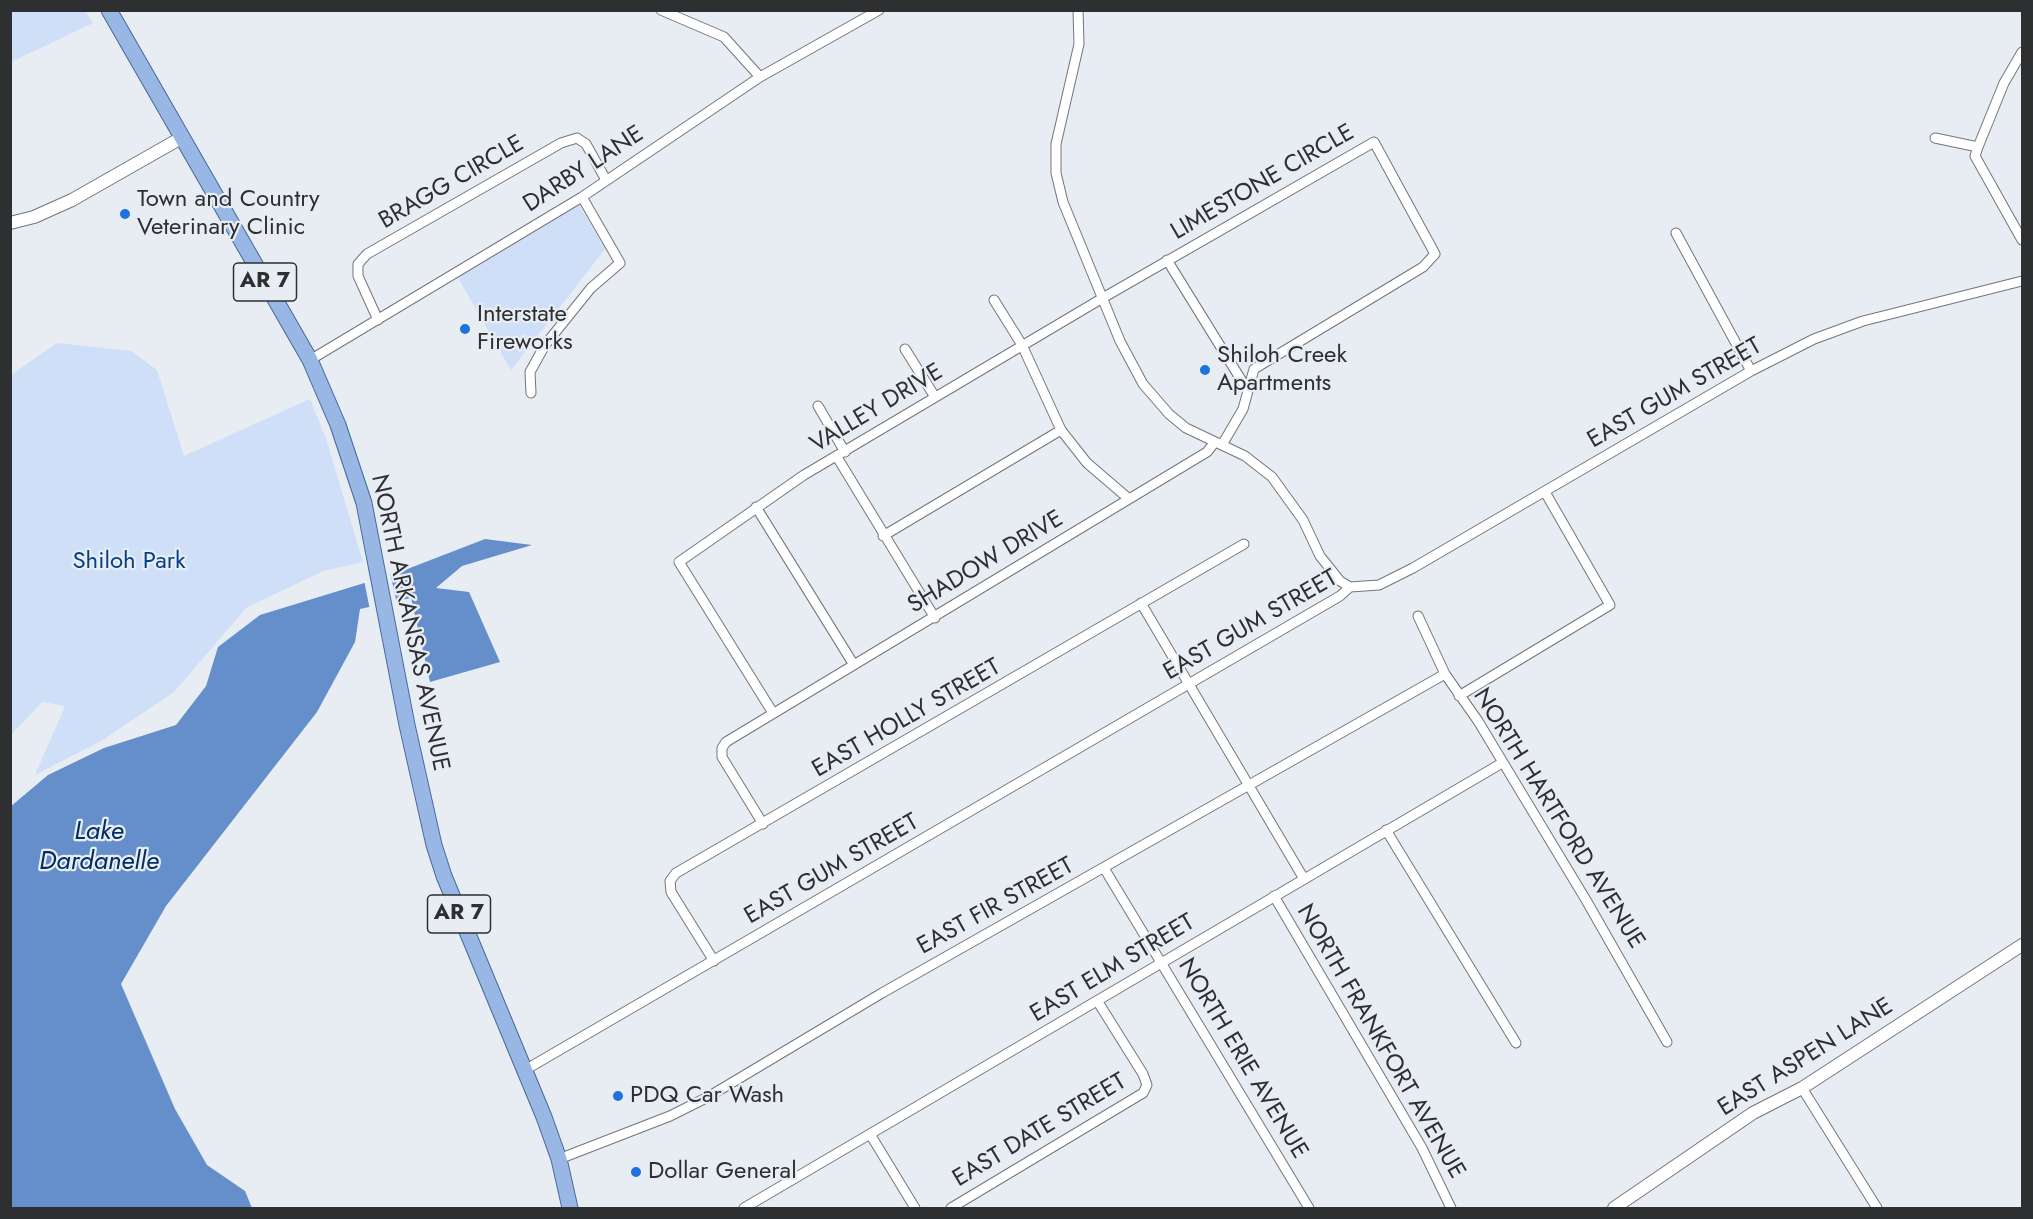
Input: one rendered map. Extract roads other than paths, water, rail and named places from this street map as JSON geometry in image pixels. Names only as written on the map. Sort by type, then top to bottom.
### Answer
[{"type":"main road","name":"NORTH ARKANSAS AVENUE","points":[[109,10],[310,360],[327,396],[364,503],[409,736],[434,845],[444,876],[525,1070],[559,1160],[570,1209]]},
{"type":"street","points":[[661,10],[724,37],[760,77]]},
{"type":"street","name":"DARBY LANE","points":[[310,360],[582,197],[760,77],[879,10]]},
{"type":"street","points":[[1078,10],[1079,44],[1056,144],[1056,173],[1063,202],[1101,299],[1132,364],[1156,402],[1186,428],[1261,466],[1272,477],[1303,520],[1320,556],[1340,580],[1350,587]]},
{"type":"street","points":[[2022,52],[2004,83],[1975,156],[2022,240]]},
{"type":"street","points":[[10,223],[34,217],[72,200],[181,138]]},
{"type":"street","name":"BRAGG CIRCLE","points":[[378,320],[358,276],[358,264],[367,254],[561,143],[577,138],[586,144],[606,180]]},
{"type":"street","points":[[1935,138],[1978,147]]},
{"type":"street","name":"LIMESTONE CIRCLE","points":[[1101,299],[1374,142],[1435,254],[1424,267],[1254,369],[1243,409],[1219,444]]},
{"type":"street","points":[[531,393],[530,372],[545,345],[591,288],[620,263],[582,197]]},
{"type":"street","points":[[1676,233],[1751,370]]},
{"type":"street","name":"LIMESTONE CIRCLE","points":[[1167,260],[1248,391]]},
{"type":"street","name":"EAST GUM STREET","points":[[525,1070],[1340,597],[1350,587],[1379,585],[1545,492],[1751,370],[1814,339],[1863,321],[2022,281]]},
{"type":"street","name":"VALLEY DRIVE","points":[[773,712],[679,562],[756,507],[841,454],[1101,299]]},
{"type":"street","points":[[994,300],[1022,345],[1061,430],[1087,463],[1129,499]]},
{"type":"street","points":[[905,349],[935,397]]},
{"type":"street","points":[[818,406],[883,536],[935,618]]},
{"type":"street","points":[[883,536],[1061,430]]},
{"type":"street","name":"SHADOW DRIVE","points":[[763,824],[722,757],[722,748],[726,742],[773,712],[935,618],[1219,444]]},
{"type":"street","points":[[1459,696],[1610,605],[1545,492]]},
{"type":"street","points":[[756,507],[854,664]]},
{"type":"street","name":"EAST HOLLY STREET","points":[[714,961],[671,892],[670,881],[676,873],[1244,544]]},
{"type":"street","name":"NORTH FRANKFORT AVENUE","points":[[1141,603],[1304,879]]},
{"type":"street","name":"NORTH HARTFORD AVENUE","points":[[1418,616],[1445,674],[1586,900],[1667,1042]]},
{"type":"street","name":"EAST FIR STREET","points":[[559,1160],[670,1116],[708,1096],[882,993],[1445,674]]},
{"type":"street","name":"EAST ELM STREET","points":[[744,1209],[1502,763]]},
{"type":"street","points":[[1386,830],[1516,1043]]},
{"type":"street","name":"NORTH ERIE AVENUE","points":[[1104,868],[1309,1208]]},
{"type":"street","name":"NORTH FRANKFORT AVENUE","points":[[1274,896],[1422,1148],[1451,1209]]},
{"type":"street","name":"EAST ASPEN LANE","points":[[1614,1209],[1753,1113],[1802,1088],[2022,945]]},
{"type":"street","name":"EAST DATE STREET","points":[[951,1209],[1143,1093],[1147,1085],[1143,1074],[1098,1002]]},
{"type":"street","points":[[1802,1088],[1877,1209]]},
{"type":"street","points":[[870,1134],[915,1209]]},
{"type":"water","name":"Lake Dardanelle","points":[[485,539],[532,545],[462,566],[436,588],[469,592],[500,662],[430,682],[411,598],[360,609],[355,642],[317,712],[166,906],[121,984],[175,1109],[207,1165],[245,1191],[252,1208],[11,1208],[10,807],[48,775],[104,748],[176,725],[206,686],[218,647],[260,615],[397,573]]},
{"type":"place","name":"Town and Country Veterinary Clinic","points":[[125,214]]},
{"type":"place","name":"Interstate Fireworks","points":[[465,329]]},
{"type":"place","name":"Shiloh Creek Apartments","points":[[1205,370]]},
{"type":"place","name":"PDQ Car Wash","points":[[618,1096]]},
{"type":"place","name":"Dollar General","points":[[636,1172]]},
{"type":"park label","name":"Shiloh Park","points":[[129,562]]}]
